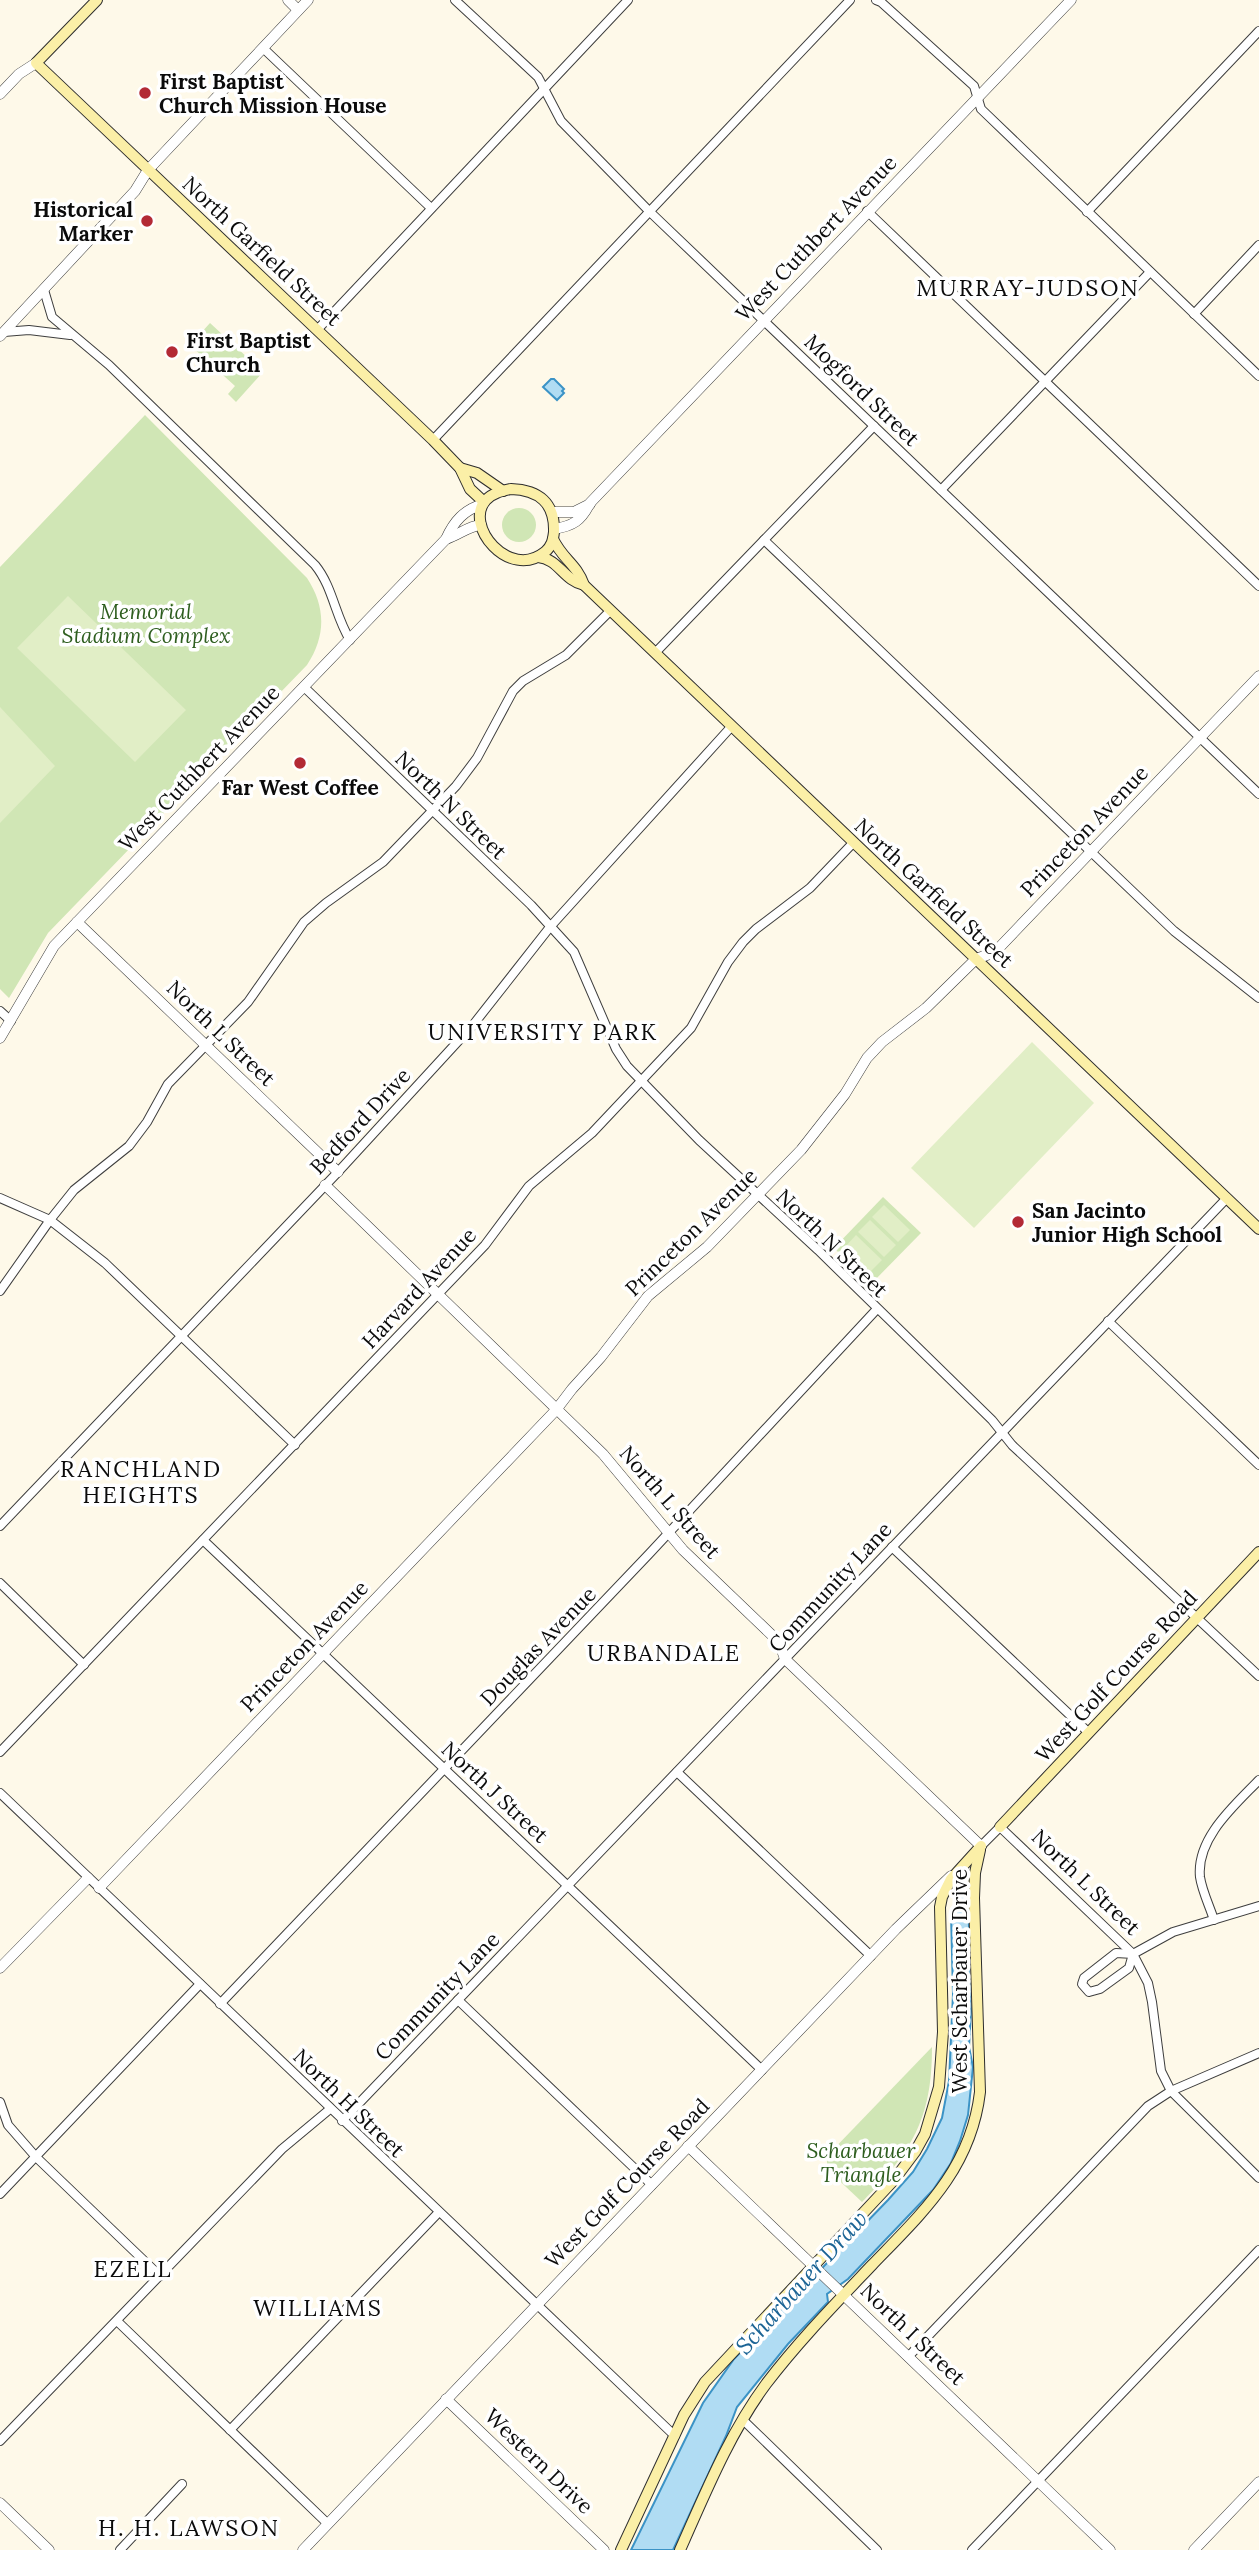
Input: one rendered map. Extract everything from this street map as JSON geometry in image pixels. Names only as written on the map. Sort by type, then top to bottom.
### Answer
[{"type":"main road","points":[[36,63],[97,0]]},
{"type":"main road","name":"North Garfield Street","points":[[36,63],[460,468]]},
{"type":"main road","points":[[460,468],[477,473],[503,491]]},
{"type":"main road","points":[[460,468],[470,489],[483,503]]},
{"type":"main road","points":[[520,489],[540,497],[547,503],[553,512],[554,534],[562,555],[579,569],[584,585],[575,583],[549,558],[512,559],[501,555],[481,525],[480,512],[483,503],[492,495],[503,491],[520,489]]},
{"type":"main road","points":[[536,557],[545,552],[554,534]]},
{"type":"main road","name":"North Garfield Street","points":[[584,585],[1259,1229]]},
{"type":"main road","name":"West Golf Course Road","points":[[1000,1826],[1259,1552]]},
{"type":"main road","name":"West Scharbauer Drive","points":[[621,2550],[687,2410],[708,2377],[816,2268],[894,2180],[925,2134],[941,2079],[943,2032],[940,1907],[951,1880],[981,1846]]},
{"type":"main road","name":"West Scharbauer Drive","points":[[680,2550],[715,2473],[751,2406],[796,2346],[842,2293],[932,2203],[955,2170],[967,2145],[980,2092],[974,1884],[981,1846]]},
{"type":"street","points":[[288,0],[298,10]]},
{"type":"street","points":[[2,334],[135,191],[148,170],[308,0]]},
{"type":"street","name":"Mogford Street","points":[[455,0],[538,77],[561,121],[649,211],[1259,794]]},
{"type":"street","points":[[318,330],[628,0]]},
{"type":"street","points":[[433,440],[850,0]]},
{"type":"street","points":[[876,0],[974,86],[981,109],[1259,376]]},
{"type":"street","name":"West Cuthbert Avenue","points":[[554,534],[582,518],[590,503],[1071,0]]},
{"type":"street","points":[[1087,212],[1259,31]]},
{"type":"street","points":[[263,48],[431,208]]},
{"type":"street","points":[[0,94],[19,74],[36,63]]},
{"type":"street","points":[[867,211],[1259,586]]},
{"type":"street","points":[[1194,314],[1259,245]]},
{"type":"street","points":[[941,490],[1150,272]]},
{"type":"street","points":[[44,290],[52,317],[109,365],[315,565],[325,578],[350,640]]},
{"type":"street","points":[[2,334],[29,330],[71,335]]},
{"type":"street","points":[[654,653],[874,426]]},
{"type":"street","name":"West Cuthbert Avenue","points":[[0,1038],[54,946],[446,539],[453,525],[469,509],[483,503]]},
{"type":"street","points":[[553,512],[574,512],[590,503]]},
{"type":"street","name":"West Cuthbert Avenue","points":[[446,539],[458,536],[472,526],[481,525]]},
{"type":"street","points":[[764,540],[1174,931],[1259,998]]},
{"type":"street","points":[[0,1291],[50,1220],[75,1190],[129,1146],[147,1122],[169,1084],[248,1002],[304,922],[326,902],[383,862],[457,786],[477,758],[513,691],[523,681],[566,655],[610,611]]},
{"type":"street","name":"Princeton Avenue","points":[[99,1888],[556,1410],[648,1296],[707,1247],[802,1150],[878,1046],[926,1009],[976,959],[995,953],[1259,676]]},
{"type":"street","name":"North N Street","points":[[304,687],[531,905],[575,952],[616,1049],[626,1066],[992,1420],[1012,1445],[1259,1676]]},
{"type":"street","name":"Bedford Drive","points":[[0,1526],[338,1172],[473,1025],[550,927],[731,726]]},
{"type":"street","name":"Harvard Avenue","points":[[0,1752],[485,1245],[529,1186],[592,1133],[642,1082],[691,1028],[728,962],[756,929],[810,888],[853,843]]},
{"type":"street","name":"North L Street","points":[[78,922],[338,1172]]},
{"type":"street","points":[[0,1011],[11,1021]]},
{"type":"street","name":"North L Street","points":[[325,1185],[603,1454],[668,1535],[779,1643],[785,1660],[981,1846]]},
{"type":"street","points":[[0,1198],[50,1220],[105,1264],[295,1445]]},
{"type":"street","name":"Community Lane","points":[[342,2121],[1227,1198]]},
{"type":"street","name":"Douglas Avenue","points":[[220,2004],[668,1535],[877,1309]]},
{"type":"street","points":[[1108,1321],[1259,1465]]},
{"type":"street","name":"North J Street","points":[[203,1540],[569,1884],[762,2070]]},
{"type":"street","points":[[892,1547],[1089,1734]]},
{"type":"street","points":[[0,1583],[84,1665]]},
{"type":"street","points":[[677,1772],[871,1956]]},
{"type":"street","points":[[1214,1920],[1200,1876],[1206,1846],[1218,1822],[1259,1780]]},
{"type":"street","name":"North H Street","points":[[0,1793],[675,2436]]},
{"type":"street","points":[[981,1846],[1000,1826]]},
{"type":"street","name":"North L Street","points":[[1000,1826],[1133,1954],[1147,1983],[1161,2071],[1171,2091],[1259,2178]]},
{"type":"street","name":"West Golf Course Road","points":[[303,2550],[688,2146],[981,1846]]},
{"type":"street","points":[[0,1968],[88,1878]]},
{"type":"street","points":[[1133,1954],[1129,1968],[1100,1989],[1089,1992],[1085,1989],[1082,1984],[1084,1978],[1116,1953],[1133,1954],[1173,1932],[1259,1906]]},
{"type":"street","points":[[0,2194],[200,1984]]},
{"type":"street","points":[[458,2000],[652,2185]]},
{"type":"street","points":[[908,2357],[1148,2106],[1171,2091],[1259,2053]]},
{"type":"street","points":[[0,2102],[8,2125],[36,2157],[160,2276]]},
{"type":"street","points":[[0,2441],[282,2149],[330,2109]]},
{"type":"street","name":"North I Street","points":[[688,2146],[1110,2550]]},
{"type":"street","points":[[230,2430],[439,2212]]},
{"type":"street","points":[[972,2550],[1259,2250]]},
{"type":"street","points":[[117,2320],[328,2524]]},
{"type":"street","name":"Western Drive","points":[[446,2399],[604,2550]]},
{"type":"street","points":[[743,2420],[877,2550]]},
{"type":"street","points":[[1194,2550],[1259,2482]]},
{"type":"street","points":[[120,2550],[182,2484]]},
{"type":"street","points":[[0,2503],[49,2550]]},
{"type":"green space","points":[[210,323],[263,372],[236,402],[228,394],[235,386],[190,345]]},
{"type":"green space","name":"Memorial Stadium Complex","points":[[145,415],[307,578],[318,600],[320,611],[318,643],[307,665],[48,933],[9,998],[0,989],[0,567]]},
{"type":"green space","points":[[519,508],[531,513],[536,525],[531,537],[519,542],[507,537],[502,525],[507,513]]},
{"type":"green space","points":[[68,596],[186,710],[135,762],[17,648]]},
{"type":"green space","points":[[0,707],[55,766],[0,823]]},
{"type":"green space","points":[[1032,1042],[1094,1103],[974,1228],[911,1168]]},
{"type":"green space","points":[[883,1197],[921,1233],[871,1284],[834,1248]]},
{"type":"green space","points":[[884,1205],[910,1230],[898,1242],[872,1217]]},
{"type":"green space","points":[[870,1220],[896,1245],[884,1257],[858,1232]]},
{"type":"green space","points":[[856,1235],[882,1260],[870,1272],[844,1248]]},
{"type":"green space","name":"Scharbauer Triangle","points":[[932,2047],[928,2095],[915,2133],[894,2167],[862,2202],[827,2169],[827,2156]]},
{"type":"water","points":[[551,379],[564,389],[564,393],[557,400],[543,387]]},
{"type":"water","points":[[962,1895],[968,1896],[967,1943],[971,2011],[969,2047],[973,2067],[968,2115],[951,2163],[933,2190],[848,2279],[827,2294],[828,2302],[788,2344],[737,2407],[673,2550],[631,2550],[703,2403],[734,2359],[888,2200],[913,2172],[927,2149],[942,2118],[949,2081],[953,1994],[951,1914]]},
{"type":"place","name":"First Baptist Church Mission House","points":[[145,93]]},
{"type":"place","name":"Historical Marker","points":[[147,221]]},
{"type":"place","name":"First Baptist Church","points":[[172,352]]},
{"type":"place","name":"Far West Coffee","points":[[300,763]]},
{"type":"place","name":"San Jacinto Junior High School","points":[[1018,1222]]},
{"type":"district","name":"MURRAY-JUDSON","points":[[1028,287]]},
{"type":"district","name":"UNIVERSITY PARK","points":[[543,1031]]},
{"type":"district","name":"RANCHLAND HEIGHTS","points":[[141,1481]]},
{"type":"district","name":"URBANDALE","points":[[664,1652]]},
{"type":"district","name":"EZELL","points":[[133,2268]]},
{"type":"district","name":"WILLIAMS","points":[[318,2307]]},
{"type":"district","name":"H. H. LAWSON","points":[[189,2527]]},
{"type":"water label","name":"Scharbauer Draw","points":[[801,2282]]}]
